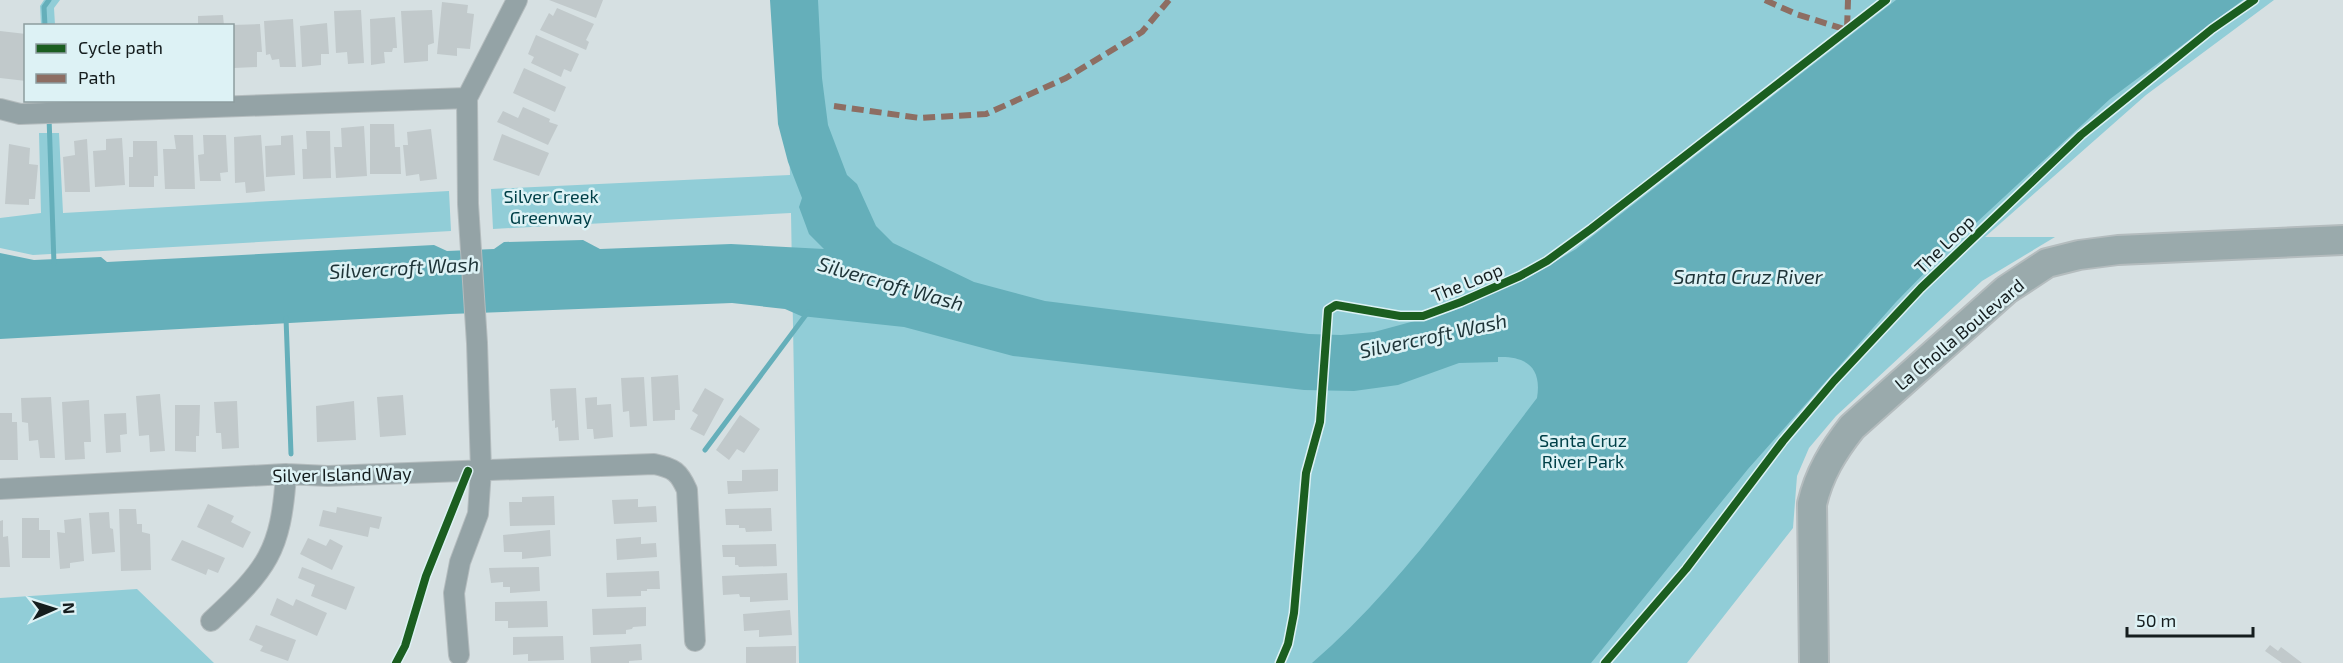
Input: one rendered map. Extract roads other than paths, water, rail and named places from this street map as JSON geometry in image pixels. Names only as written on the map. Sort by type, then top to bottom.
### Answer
[{"type":"street","points":[[459,655],[453,593],[460,562],[478,513],[481,470],[470,247],[467,98],[517,0]]},
{"type":"street","points":[[0,109],[20,114],[467,98]]},
{"type":"street","name":"La Cholla Boulevard","points":[[1814,663],[1812,504],[1817,481],[1832,453],[1852,427],[2006,290],[2047,263],[2079,255],[2118,250],[2343,240]]},
{"type":"street","name":"Silver Island Way","points":[[0,489],[286,474],[328,476],[654,464],[669,467],[681,472],[687,490],[695,641]]},
{"type":"street","points":[[211,621],[244,590],[262,569],[273,547],[283,514],[286,474]]},
{"type":"water","name":"Santa Cruz River","points":[[770,0],[818,0],[822,78],[828,125],[847,175],[857,184],[876,226],[893,243],[974,282],[1045,301],[1309,334],[1341,335],[1374,332],[1422,319],[1489,295],[1531,276],[1576,249],[1896,0],[2243,0],[2110,99],[1949,248],[1896,302],[1748,469],[1591,663],[1312,663],[1344,634],[1403,570],[1537,398],[1535,372],[1524,362],[1508,357],[1498,357],[1498,362],[1459,363],[1398,385],[1354,391],[1304,390],[1013,356],[904,327],[801,316],[785,309],[732,303],[450,314],[0,339],[0,253],[34,260],[101,257],[107,262],[434,245],[447,251],[494,249],[504,242],[583,240],[600,249],[731,244],[824,249],[809,234],[799,207],[802,198],[788,162],[778,124]]},
{"type":"waterway","points":[[45,24],[44,7],[49,0]]},
{"type":"waterway","points":[[49,117],[54,264]]},
{"type":"waterway","points":[[705,450],[808,312]]},
{"type":"waterway","points":[[286,318],[291,454]]},
{"type":"park label","name":"Silver Creek Greenway","points":[[551,206]]},
{"type":"park label","name":"Santa Cruz River Park","points":[[1583,450]]},
{"type":"water label","name":"Silvercroft Wash","points":[[404,267]]},
{"type":"water label","name":"Silvercroft Wash","points":[[891,283]]},
{"type":"water label","name":"Silvercroft Wash","points":[[1433,335]]}]
